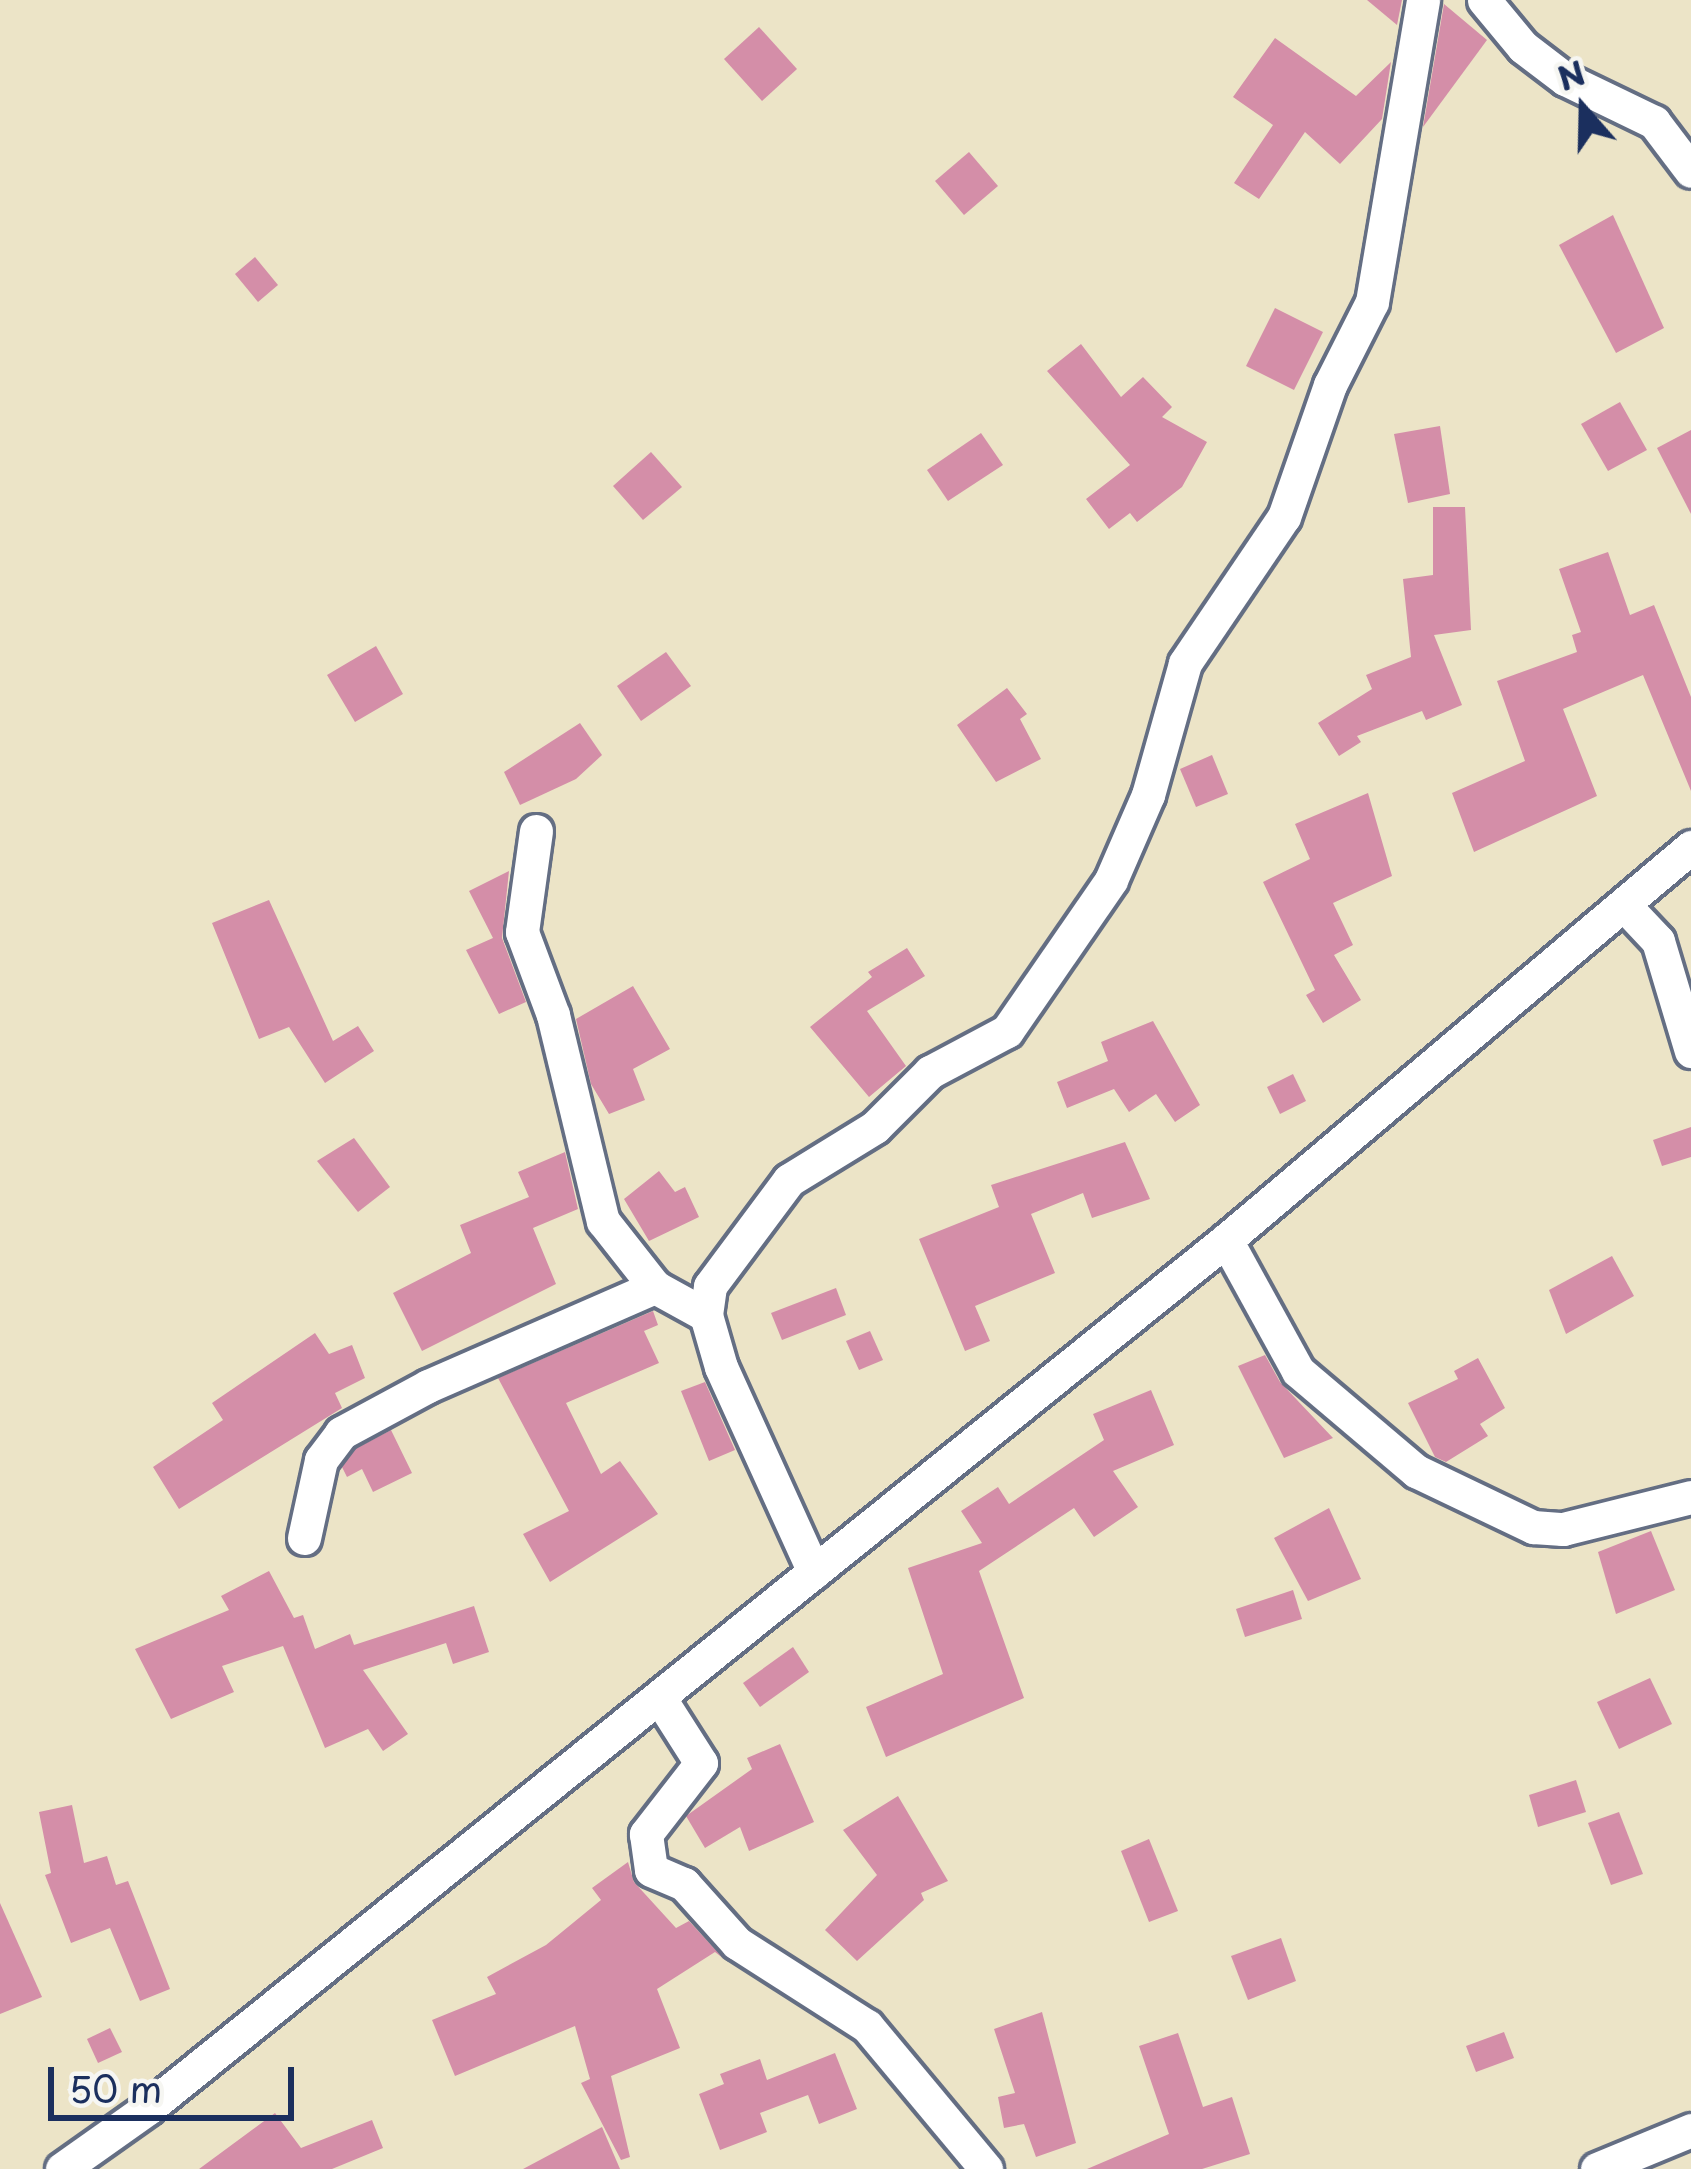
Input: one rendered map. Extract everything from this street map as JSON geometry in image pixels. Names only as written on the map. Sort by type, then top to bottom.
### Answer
[{"type":"street","points":[[814,1572],[721,1367],[706,1315],[710,1286],[789,1180],[875,1127],[930,1072],[1007,1031],[1111,880],[1148,796],[1186,663],[1284,517],[1330,385],[1372,302],[1423,0]]},
{"type":"street","points":[[1484,0],[1523,47],[1564,79],[1654,122],[1691,172]]},
{"type":"street","points":[[536,831],[522,932],[553,1016],[603,1221],[655,1287],[706,1315]]},
{"type":"street","points":[[62,2169],[1226,1240],[1691,847]]},
{"type":"street","points":[[1625,906],[1658,940],[1691,1051]]},
{"type":"street","points":[[1226,1240],[1298,1371],[1416,1471],[1533,1526],[1563,1528],[1691,1497]]},
{"type":"street","points":[[304,1538],[321,1460],[341,1433],[428,1385],[655,1287]]},
{"type":"street","points":[[659,1697],[700,1763],[646,1834],[650,1870],[684,1884],[737,1943],[866,2026],[986,2169]]},
{"type":"street","points":[[1597,2169],[1691,2130]]},
{"type":"building","points":[[1367,0],[1402,0],[1397,25]]},
{"type":"building","points":[[1444,4],[1487,40],[1423,127]]},
{"type":"building","points":[[759,27],[797,69],[762,101],[724,59]]},
{"type":"building","points":[[1275,38],[1356,96],[1391,62],[1382,119],[1340,164],[1305,132],[1259,199],[1234,183],[1273,125],[1233,97]]},
{"type":"building","points":[[969,152],[998,186],[964,215],[935,181]]},
{"type":"building","points":[[1613,215],[1664,328],[1616,353],[1559,245]]},
{"type":"building","points":[[255,257],[278,285],[258,302],[235,274]]},
{"type":"building","points":[[1275,308],[1323,332],[1294,390],[1246,366]]},
{"type":"building","points":[[1081,344],[1121,397],[1143,377],[1172,407],[1162,417],[1207,442],[1182,487],[1137,522],[1130,513],[1109,529],[1086,499],[1130,465],[1047,371]]},
{"type":"building","points":[[1620,402],[1647,450],[1608,471],[1581,424]]},
{"type":"building","points":[[1440,426],[1450,494],[1408,503],[1394,434]]},
{"type":"building","points":[[1691,430],[1691,514],[1657,448]]},
{"type":"building","points":[[981,433],[1003,465],[948,501],[927,470]]},
{"type":"building","points":[[651,452],[682,487],[643,520],[613,486]]},
{"type":"building","points":[[1433,507],[1465,507],[1471,630],[1434,635],[1462,705],[1426,720],[1422,711],[1357,736],[1361,742],[1339,756],[1318,723],[1372,689],[1366,675],[1411,657],[1403,579],[1433,575]]},
{"type":"building","points":[[1608,552],[1630,615],[1654,605],[1691,697],[1691,791],[1643,675],[1563,709],[1597,796],[1474,852],[1452,793],[1525,761],[1497,681],[1577,652],[1572,635],[1581,632],[1559,569]]},
{"type":"building","points":[[376,646],[403,694],[355,722],[327,675]]},
{"type":"building","points":[[666,652],[691,686],[641,721],[617,686]]},
{"type":"building","points":[[1007,688],[1027,714],[1020,719],[1041,759],[996,782],[957,725]]},
{"type":"building","points":[[580,723],[602,755],[576,779],[520,805],[504,772]]},
{"type":"building","points":[[1212,755],[1228,794],[1196,807],[1180,769]]},
{"type":"building","points":[[1368,793],[1392,876],[1333,903],[1353,945],[1334,955],[1361,1000],[1323,1023],[1306,995],[1315,990],[1263,882],[1310,859],[1295,824]]},
{"type":"building","points":[[509,871],[502,938],[526,1002],[499,1014],[466,950],[493,938],[469,891]]},
{"type":"building","points":[[269,900],[333,1041],[358,1026],[374,1051],[325,1083],[289,1027],[259,1039],[212,923]]},
{"type":"building","points":[[907,948],[925,976],[867,1011],[906,1066],[869,1097],[810,1027],[872,977],[868,972]]},
{"type":"building","points":[[633,986],[670,1049],[633,1069],[645,1100],[609,1114],[591,1084],[576,1019]]},
{"type":"building","points":[[1153,1021],[1200,1105],[1175,1122],[1156,1094],[1129,1112],[1114,1089],[1067,1108],[1057,1082],[1108,1061],[1101,1042]]},
{"type":"building","points":[[1293,1074],[1306,1101],[1280,1114],[1267,1087]]},
{"type":"building","points":[[1691,1127],[1691,1157],[1662,1166],[1653,1140]]},
{"type":"building","points":[[354,1138],[390,1187],[358,1212],[317,1161]]},
{"type":"building","points":[[1125,1142],[1150,1199],[1092,1218],[1083,1193],[1031,1214],[1055,1273],[975,1306],[990,1341],[965,1351],[919,1239],[999,1207],[991,1185]]},
{"type":"building","points":[[565,1152],[578,1209],[533,1228],[556,1284],[422,1351],[393,1293],[471,1253],[460,1225],[529,1197],[518,1172]]},
{"type":"building","points":[[659,1171],[675,1192],[685,1187],[699,1217],[649,1241],[624,1199]]},
{"type":"building","points":[[1612,1256],[1634,1296],[1566,1334],[1549,1290]]},
{"type":"building","points":[[836,1288],[846,1315],[782,1340],[771,1313]]},
{"type":"building","points":[[653,1311],[658,1325],[644,1331],[659,1363],[566,1403],[601,1474],[620,1461],[658,1514],[550,1582],[523,1534],[569,1511],[498,1378]]},
{"type":"building","points":[[870,1331],[883,1360],[859,1370],[846,1341]]},
{"type":"building","points":[[315,1333],[329,1354],[352,1345],[365,1378],[335,1393],[342,1408],[179,1509],[153,1467],[223,1420],[212,1403]]},
{"type":"building","points":[[1265,1355],[1280,1382],[1333,1438],[1284,1458],[1238,1366]]},
{"type":"building","points":[[1478,1358],[1505,1408],[1480,1424],[1488,1436],[1446,1462],[1435,1457],[1408,1403],[1458,1379],[1454,1371]]},
{"type":"building","points":[[705,1382],[735,1450],[709,1461],[681,1391]]},
{"type":"building","points":[[1151,1390],[1174,1445],[1113,1471],[1138,1507],[1094,1537],[1074,1508],[979,1571],[1024,1698],[886,1757],[866,1707],[943,1674],[908,1568],[982,1543],[961,1511],[998,1487],[1009,1504],[1104,1440],[1093,1414]]},
{"type":"building","points":[[391,1430],[412,1473],[373,1492],[362,1469],[347,1477],[342,1467],[355,1449]]},
{"type":"building","points":[[1329,1508],[1361,1579],[1308,1601],[1274,1538]]},
{"type":"building","points":[[1651,1531],[1675,1590],[1616,1614],[1598,1552]]},
{"type":"building","points":[[269,1571],[294,1618],[303,1615],[315,1649],[350,1634],[354,1645],[474,1606],[489,1652],[453,1664],[446,1643],[363,1670],[408,1734],[383,1751],[368,1729],[325,1748],[283,1646],[222,1666],[234,1692],[171,1719],[135,1649],[229,1610],[221,1596]]},
{"type":"building","points":[[1293,1590],[1302,1619],[1245,1637],[1236,1609]]},
{"type":"building","points":[[793,1647],[809,1672],[760,1707],[743,1683]]},
{"type":"building","points":[[1650,1678],[1672,1724],[1619,1749],[1597,1702]]},
{"type":"building","points":[[780,1744],[814,1822],[749,1851],[740,1827],[705,1848],[686,1816],[752,1769],[747,1758]]},
{"type":"building","points":[[1576,1780],[1586,1812],[1538,1827],[1529,1795]]},
{"type":"building","points":[[898,1796],[948,1881],[921,1893],[924,1900],[857,1961],[825,1930],[877,1875],[843,1830]]},
{"type":"building","points":[[72,1805],[84,1863],[107,1856],[116,1885],[128,1881],[170,1989],[140,2001],[110,1928],[71,1943],[45,1875],[51,1873],[39,1812]]},
{"type":"building","points":[[1619,1812],[1643,1874],[1611,1885],[1588,1823]]},
{"type":"building","points":[[1149,1839],[1178,1911],[1149,1922],[1121,1851]]},
{"type":"building","points":[[628,1862],[634,1882],[676,1928],[689,1921],[724,1959],[715,1952],[657,1989],[680,2048],[611,2076],[630,2157],[621,2160],[581,2083],[590,2079],[575,2026],[455,2076],[432,2020],[496,1994],[487,1977],[546,1945],[601,1900],[592,1888]]},
{"type":"building","points":[[0,1903],[42,1997],[0,2014]]},
{"type":"building","points":[[1281,1938],[1296,1981],[1248,2000],[1231,1956]]},
{"type":"building","points":[[1042,2012],[1076,2143],[1036,2157],[1024,2124],[1004,2128],[998,2097],[1015,2093],[994,2029]]},
{"type":"building","points":[[110,2028],[122,2052],[98,2063],[87,2039]]},
{"type":"building","points":[[1504,2032],[1514,2058],[1476,2072],[1466,2046]]},
{"type":"building","points":[[1178,2033],[1203,2107],[1232,2097],[1250,2154],[1202,2169],[1087,2169],[1169,2134],[1139,2046]]},
{"type":"building","points":[[835,2053],[857,2109],[819,2124],[808,2095],[760,2113],[767,2132],[720,2150],[699,2094],[724,2084],[720,2074],[760,2059],[767,2080]]},
{"type":"building","points":[[275,2113],[301,2148],[372,2120],[383,2148],[332,2169],[199,2169]]},
{"type":"building","points":[[602,2127],[620,2169],[523,2169]]}]
